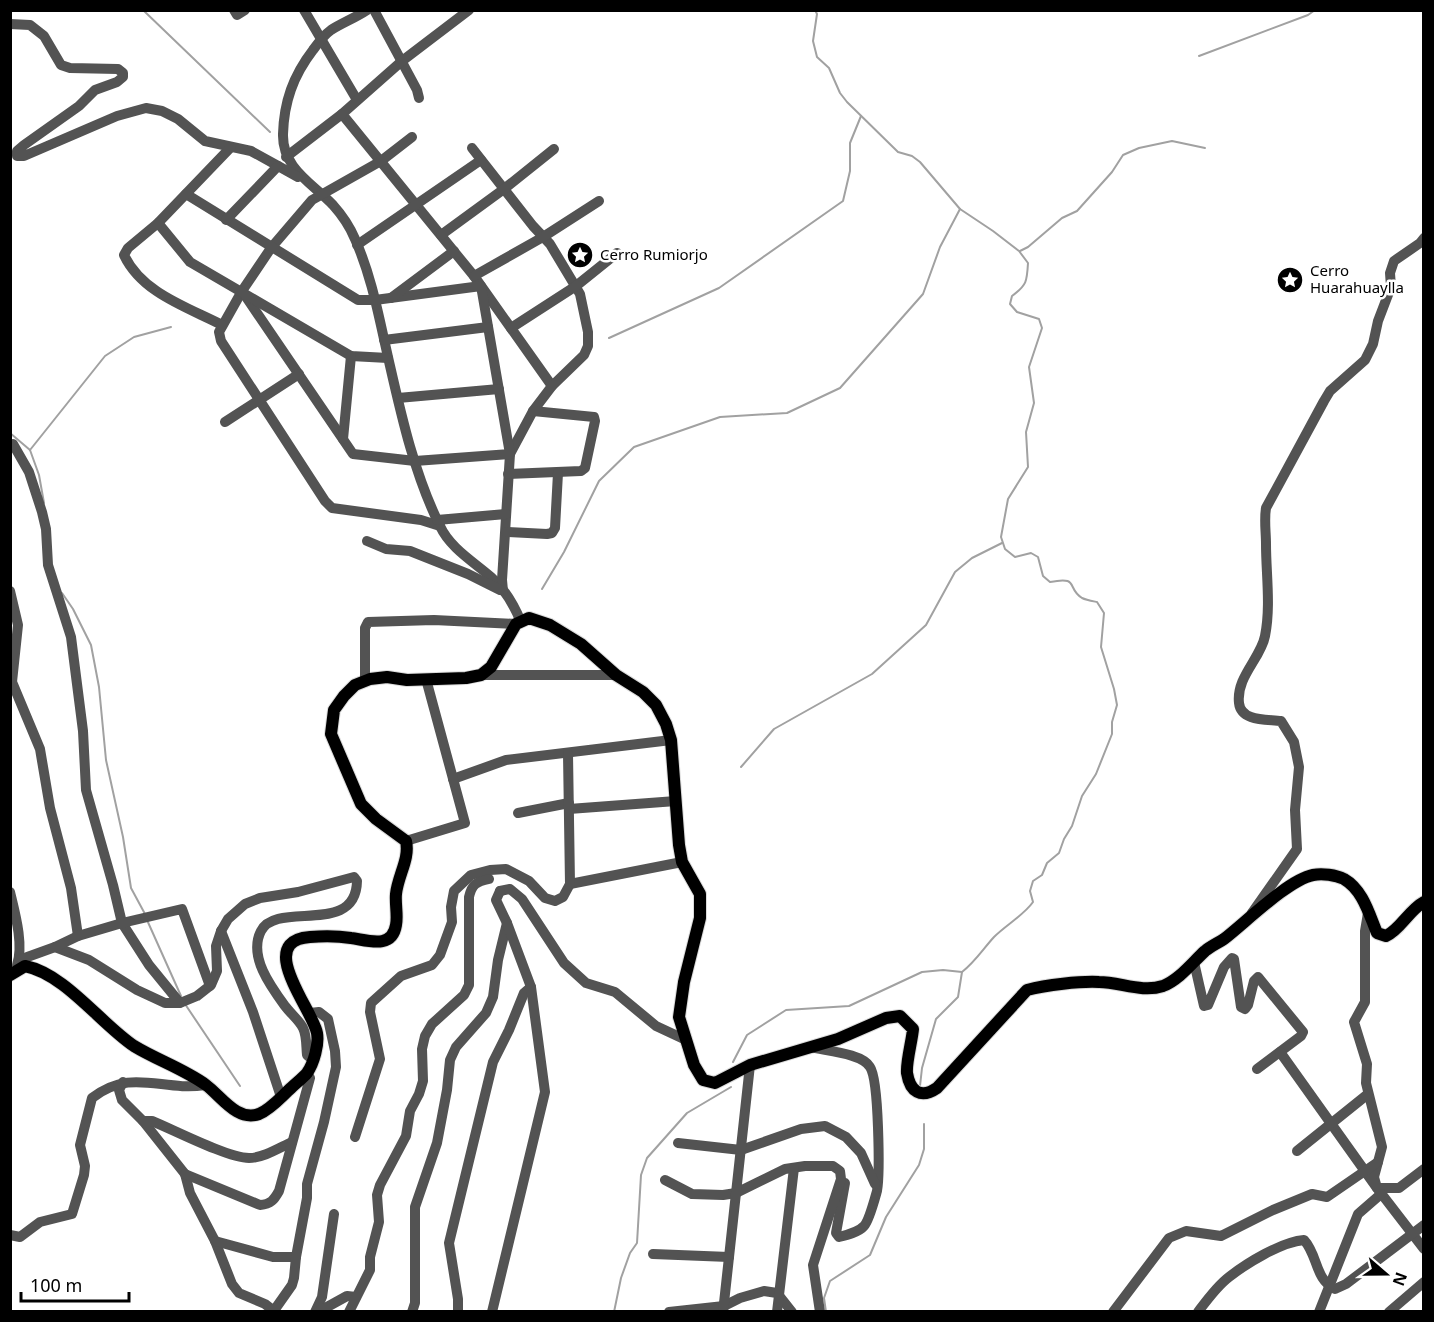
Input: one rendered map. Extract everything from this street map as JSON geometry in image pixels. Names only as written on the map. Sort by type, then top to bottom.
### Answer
[{"type":"main road","points":[[15,968],[25,966],[48,974],[133,1045],[206,1085],[237,1112],[257,1115],[267,1110],[307,1072],[316,1049],[317,1034],[310,1013],[290,979],[286,960],[290,946],[302,938],[313,936],[352,938],[366,942],[387,940],[394,933],[397,924],[396,892],[408,851],[405,841],[376,819],[362,804],[331,734],[334,710],[349,691],[365,681],[387,677],[407,680],[481,675],[491,668],[518,623],[529,618],[550,625],[582,644],[616,675],[643,692],[656,705],[671,740],[682,862],[700,894],[700,918],[684,982],[679,1017],[694,1065],[703,1080],[715,1083],[750,1065],[838,1039],[886,1018],[900,1016],[913,1029],[907,1072],[913,1088],[921,1095],[928,1095],[1027,990],[1099,981],[1153,988],[1165,985],[1177,978],[1248,918],[1295,883],[1312,875],[1327,875],[1343,879],[1358,892],[1377,933],[1386,936],[1392,933],[1414,908],[1424,902]]},
{"type":"street","points":[[234,10],[237,15],[245,10]]},
{"type":"street","points":[[304,10],[357,100]]},
{"type":"street","points":[[365,681],[365,628],[368,622],[434,620],[518,623],[515,606],[493,578],[455,546],[439,523],[425,495],[398,398],[375,300],[349,225],[335,207],[292,167],[286,157],[283,135],[285,106],[296,76],[329,31],[367,10]]},
{"type":"street","points":[[374,10],[402,60],[419,99]]},
{"type":"street","points":[[286,157],[342,114],[402,60],[469,10]]},
{"type":"street","points":[[10,24],[30,25],[44,36],[61,65],[70,68],[118,69],[123,73],[123,77],[117,82],[94,90],[79,106],[24,145],[17,151],[17,156],[24,156],[117,116],[146,108],[162,111],[178,118],[205,141],[251,151],[308,183]]},
{"type":"street","points":[[342,114],[474,276],[552,386]]},
{"type":"street","points":[[412,137],[381,161],[323,196],[312,200],[271,248],[242,291],[219,333],[221,341],[324,501],[332,508],[439,523],[506,514]]},
{"type":"street","points":[[222,325],[152,290],[124,255],[128,248],[158,223],[231,147]]},
{"type":"street","points":[[472,148],[550,244],[580,294],[588,332],[588,346],[584,355],[552,386],[532,411],[510,454]]},
{"type":"street","points":[[441,235],[554,149]]},
{"type":"street","points":[[357,245],[481,160]]},
{"type":"street","points":[[226,220],[279,166]]},
{"type":"street","points":[[186,194],[358,300],[375,300],[481,286]]},
{"type":"street","points":[[474,276],[543,237],[599,201]]},
{"type":"street","points":[[158,223],[190,262],[351,356],[388,358]]},
{"type":"street","points":[[1248,918],[1297,849],[1295,810],[1299,768],[1294,742],[1281,721],[1256,719],[1244,714],[1239,704],[1246,674],[1261,649],[1265,636],[1268,583],[1265,569],[1264,518],[1266,508],[1330,391],[1365,360],[1391,287],[1390,273],[1394,261],[1424,238]]},
{"type":"street","points":[[391,298],[454,251]]},
{"type":"street","points":[[511,328],[576,286],[617,253]]},
{"type":"street","points":[[481,286],[510,454],[503,591]]},
{"type":"street","points":[[242,291],[353,454],[415,461],[510,454]]},
{"type":"street","points":[[384,340],[488,327]]},
{"type":"street","points":[[343,439],[351,356]]},
{"type":"street","points":[[225,422],[299,374]]},
{"type":"street","points":[[398,398],[499,389]]},
{"type":"street","points":[[508,474],[584,471],[594,417],[532,411]]},
{"type":"street","points":[[13,444],[29,472],[42,512],[46,529],[48,565],[71,637],[83,731],[86,790],[122,923],[149,965],[180,1003]]},
{"type":"street","points":[[506,532],[552,533],[555,528],[558,473]]},
{"type":"street","points":[[367,541],[386,549],[410,551],[503,591]]},
{"type":"street","points":[[10,591],[18,626],[12,682],[40,749],[50,808],[71,888],[78,936]]},
{"type":"street","points":[[481,675],[616,675]]},
{"type":"street","points":[[405,841],[465,823],[426,679]]},
{"type":"street","points":[[453,779],[506,760],[671,740]]},
{"type":"street","points":[[355,1137],[380,1059],[370,1012],[371,1003],[400,976],[432,965],[440,955],[452,922],[454,891],[471,875],[489,874],[506,869],[529,881],[546,898],[555,901],[563,897],[570,884],[568,754]]},
{"type":"street","points":[[518,813],[569,806],[676,801]]},
{"type":"street","points":[[570,884],[682,862]]},
{"type":"street","points":[[489,874],[500,891]]},
{"type":"street","points":[[349,1311],[370,1270],[370,1257],[379,1222],[377,1195],[380,1185],[406,1136],[410,1111],[423,1081],[422,1049],[425,1036],[432,1024],[464,994],[469,985],[469,897],[476,882],[489,874]]},
{"type":"street","points":[[55,947],[89,960],[137,990],[165,1003],[180,1003],[197,996],[210,986],[217,971],[216,946],[221,931],[228,919],[245,904],[260,898],[298,892],[351,876],[356,879],[357,887],[352,900],[337,914],[270,921],[261,930],[257,944],[264,974],[302,1026],[307,1055],[312,1059]]},
{"type":"street","points":[[500,891],[510,889],[522,899],[564,963],[586,983],[615,992],[656,1026],[686,1040]]},
{"type":"street","points":[[492,1311],[545,1092],[531,987],[496,900],[500,891]]},
{"type":"street","points":[[10,892],[17,926],[15,968]]},
{"type":"street","points":[[15,968],[78,936],[182,909],[210,986]]},
{"type":"street","points":[[1368,913],[1365,931],[1365,1002],[1354,1022],[1367,1064],[1366,1083],[1382,1147],[1374,1177],[1379,1191]]},
{"type":"street","points":[[412,1311],[415,1303],[415,1207],[437,1143],[450,1060],[456,1047],[486,1013],[493,997],[498,960],[507,923]]},
{"type":"street","points":[[221,931],[253,1012],[281,1097]]},
{"type":"street","points":[[1194,962],[1204,1006],[1208,1005],[1224,967],[1232,958],[1241,1007],[1245,1009],[1248,1005],[1254,981],[1258,977],[1303,1032],[1301,1036],[1257,1069]]},
{"type":"street","points":[[458,1311],[449,1243],[493,1062],[524,993],[531,987]]},
{"type":"street","points":[[123,1082],[119,1090],[123,1100],[185,1174],[190,1193],[215,1241],[232,1284],[240,1293],[266,1304],[274,1311],[292,1286],[307,1198],[307,1184],[336,1068],[328,1019],[319,1012],[310,1013]]},
{"type":"street","points":[[665,1180],[692,1194],[723,1195],[736,1193],[785,1169],[833,1166],[844,1176],[845,1188],[836,1233],[839,1237],[850,1235],[865,1226],[877,1190],[878,1110],[870,1066],[859,1057],[809,1047]]},
{"type":"street","points":[[1280,1052],[1379,1191],[1424,1248]]},
{"type":"street","points":[[724,1309],[750,1065]]},
{"type":"street","points":[[185,1174],[260,1204],[268,1204],[274,1200],[279,1191],[310,1078],[307,1072]]},
{"type":"street","points":[[10,1235],[20,1237],[40,1222],[72,1214],[84,1175],[85,1166],[80,1145],[92,1098],[123,1082],[192,1087],[206,1085]]},
{"type":"street","points":[[1297,1151],[1368,1094]]},
{"type":"street","points":[[142,1121],[152,1121],[233,1156],[249,1158],[261,1156],[292,1142]]},
{"type":"street","points":[[678,1143],[741,1150],[801,1129],[825,1126],[846,1137],[861,1153],[877,1190]]},
{"type":"street","points":[[1113,1311],[1169,1238],[1186,1231],[1221,1236],[1273,1210],[1312,1194],[1327,1197],[1378,1162]]},
{"type":"street","points":[[777,1311],[795,1168]]},
{"type":"street","points":[[1319,1311],[1358,1214],[1379,1191],[1399,1188],[1424,1169]]},
{"type":"street","points":[[820,1311],[813,1265],[841,1179],[840,1171]]},
{"type":"street","points":[[317,1311],[322,1297],[334,1214]]},
{"type":"street","points":[[1198,1311],[1229,1277],[1270,1252],[1296,1241],[1304,1240],[1312,1249],[1318,1272],[1328,1286],[1335,1289],[1346,1284],[1424,1225]]},
{"type":"street","points":[[215,1241],[273,1257],[296,1257]]},
{"type":"street","points":[[652,1254],[729,1257]]},
{"type":"street","points":[[1389,1311],[1424,1282]]},
{"type":"street","points":[[669,1311],[724,1309],[740,1298],[764,1291],[777,1293],[792,1311]]},
{"type":"street","points":[[317,1311],[347,1296],[356,1297]]},
{"type":"waterway","points":[[143,10],[270,132]]},
{"type":"waterway","points":[[815,10],[817,14],[813,41],[817,57],[829,68],[840,93],[847,102],[898,152],[912,156],[920,162],[960,209],[1019,251],[1028,263],[1025,282],[1021,289],[1012,296],[1010,304],[1017,312],[1039,319],[1042,328],[1029,367],[1034,403],[1026,432],[1028,467],[1008,499],[1001,537],[1005,549],[1015,557],[1031,553],[1038,557],[1043,576],[1050,582],[1069,582],[1082,598],[1097,602],[1104,613],[1101,647],[1117,705],[1112,722],[1112,734],[1096,774],[1082,796],[1072,826],[1059,853],[1047,863],[1042,875],[1033,881],[1030,891],[1033,902],[994,937],[962,972],[958,997],[936,1019],[922,1068],[920,1086]]},
{"type":"waterway","points":[[1199,56],[1308,15],[1315,10]]},
{"type":"waterway","points":[[609,338],[719,288],[843,201],[850,171],[850,143],[861,116]]},
{"type":"waterway","points":[[1020,251],[1062,218],[1077,211],[1112,172],[1123,155],[1139,148],[1172,141],[1205,148]]},
{"type":"waterway","points":[[542,589],[564,552],[599,481],[634,447],[720,417],[787,413],[840,388],[923,294],[940,247],[960,209]]},
{"type":"waterway","points":[[30,450],[105,356],[134,337],[171,327]]},
{"type":"waterway","points":[[10,433],[30,450],[39,475],[44,503]]},
{"type":"waterway","points":[[741,767],[774,729],[872,674],[926,625],[955,572],[972,558],[1002,543]]},
{"type":"waterway","points":[[62,593],[73,609],[91,645],[99,687],[106,760],[123,837],[131,888],[145,914]]},
{"type":"waterway","points":[[147,920],[181,996]]},
{"type":"waterway","points":[[733,1062],[747,1035],[786,1010],[849,1006],[922,972],[943,970],[962,972]]},
{"type":"waterway","points":[[185,1004],[240,1086]]},
{"type":"waterway","points":[[614,1312],[621,1278],[630,1253],[637,1243],[641,1175],[647,1158],[687,1113],[731,1087]]},
{"type":"waterway","points":[[826,1312],[824,1298],[830,1281],[870,1255],[886,1217],[919,1165],[924,1149],[924,1124]]},
{"type":"place","name":"Cerro Rumiorjo","points":[[580,255]]},
{"type":"place","name":"Cerro Huarahuaylla","points":[[1290,280]]}]
